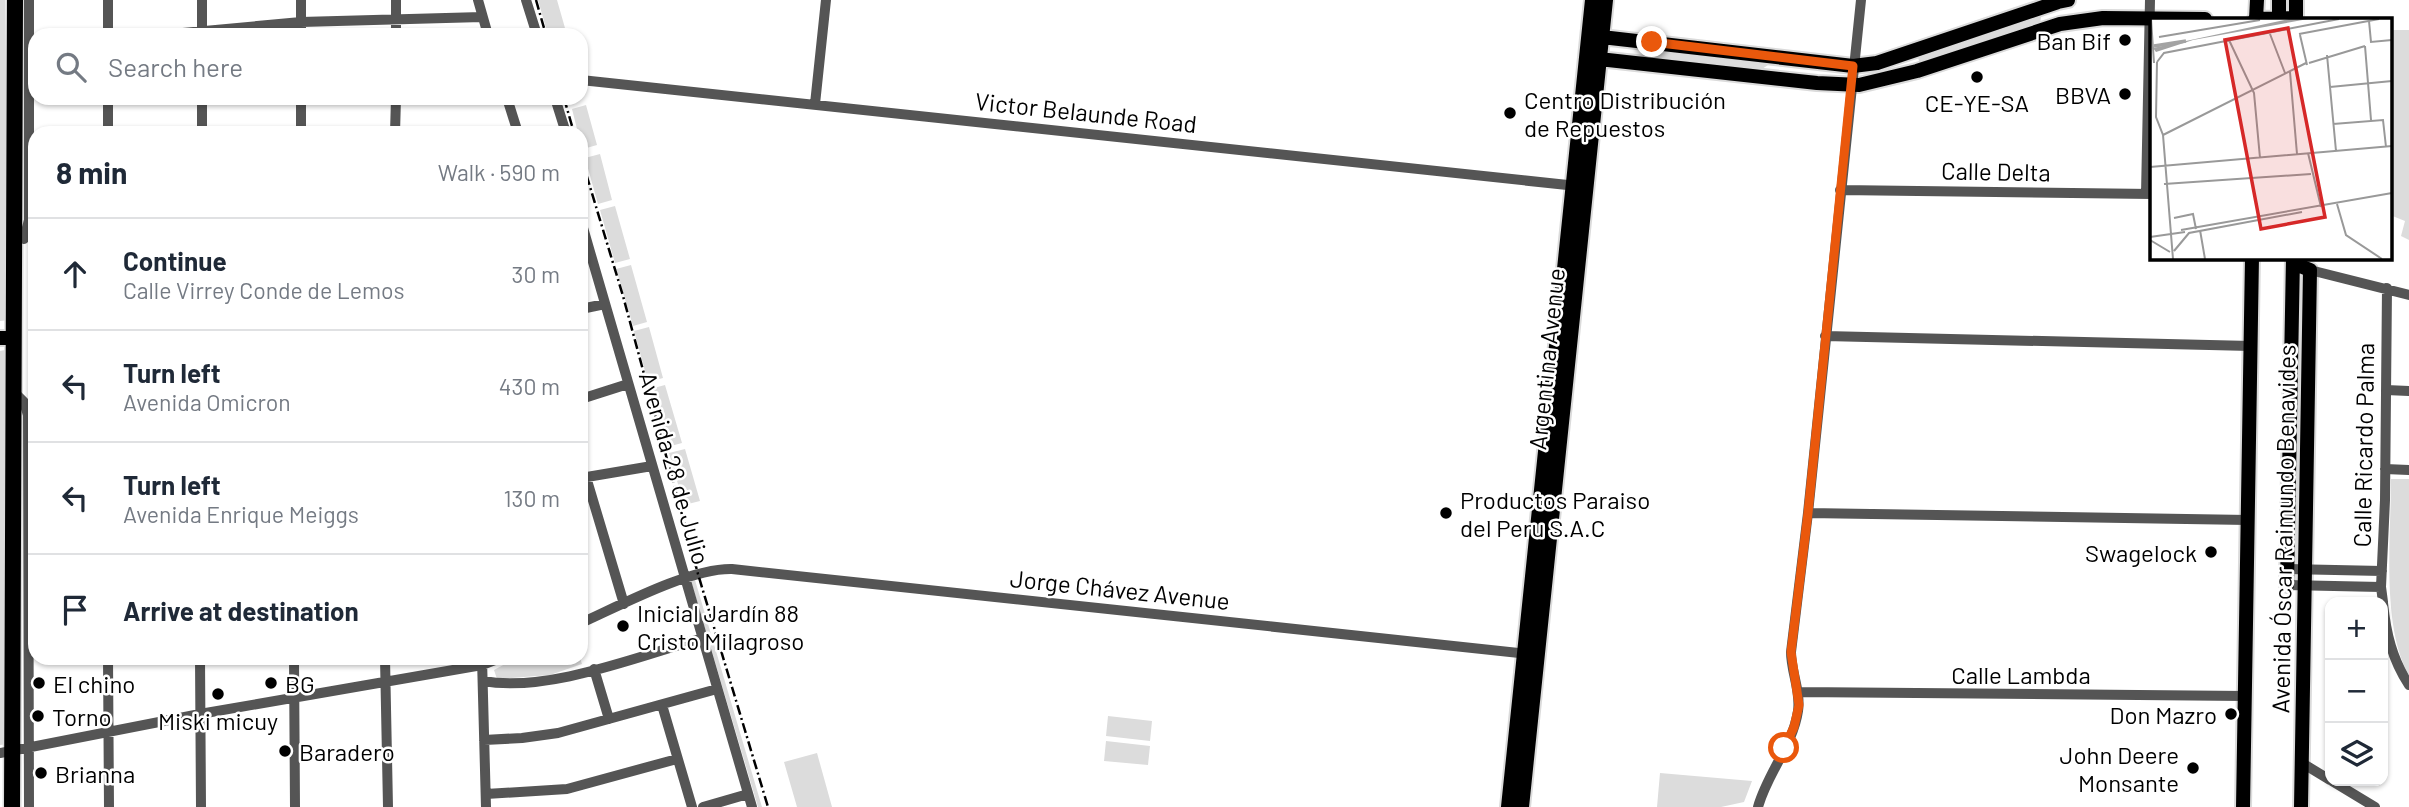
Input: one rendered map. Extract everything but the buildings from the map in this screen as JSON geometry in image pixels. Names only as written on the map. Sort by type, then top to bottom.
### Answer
[{"type":"highway","points":[[12,807],[6,751],[12,576],[12,390],[6,345],[24,239],[26,53],[15,0]]},
{"type":"main road","name":"Argentina Avenue","points":[[1522,807],[1531,654],[1595,36],[1592,0]]},
{"type":"main road","name":"Argentina Avenue","points":[[1595,36],[1606,0]]},
{"type":"main road","points":[[1595,36],[1853,66],[1877,63],[1910,52],[2028,6],[2068,0]]},
{"type":"main road","points":[[2256,18],[2257,0]]},
{"type":"main road","points":[[2278,18],[2278,0],[2296,0],[2296,18]]},
{"type":"main road","points":[[1593,58],[1851,86],[1880,82],[2060,24],[2103,18],[2150,18]]},
{"type":"main road","points":[[1649,64],[1652,42]]},
{"type":"main road","points":[[1910,52],[1917,71]]},
{"type":"main road","points":[[1817,83],[1819,63]]},
{"type":"main road","name":"Avenida Óscar Raimundo Benavides","points":[[2243,807],[2252,259]]},
{"type":"main road","name":"Avenida Óscar Raimundo Benavides","points":[[2287,585],[2293,260],[2310,270],[2301,807]]},
{"type":"main road","name":"Argentina Avenue","points":[[1508,807],[1531,654]]},
{"type":"street","points":[[26,53],[29,0]]},
{"type":"street","points":[[108,0],[108,28]]},
{"type":"street","points":[[202,0],[202,28]]},
{"type":"street","points":[[301,0],[301,28]]},
{"type":"street","points":[[396,0],[396,28]]},
{"type":"street","points":[[478,0],[486,28]]},
{"type":"street","points":[[526,0],[535,28]]},
{"type":"street","points":[[815,104],[825,0]]},
{"type":"street","points":[[1758,807],[1794,727],[1799,705],[1791,652],[1861,0]]},
{"type":"street","points":[[2149,194],[2150,0]]},
{"type":"street","points":[[247,28],[301,22],[482,17]]},
{"type":"street","name":"Victor Belaunde Road","points":[[588,81],[1579,187]]},
{"type":"street","points":[[108,105],[108,126]]},
{"type":"street","points":[[202,105],[202,126]]},
{"type":"street","points":[[301,105],[301,126]]},
{"type":"street","points":[[395,126],[396,105]]},
{"type":"street","points":[[509,105],[516,126]]},
{"type":"street","points":[[557,105],[564,126]]},
{"type":"street","name":"Calle Delta","points":[[1840,190],[2149,194]]},
{"type":"street","name":"Avenida 28 de Julio","points":[[588,248],[752,807]]},
{"type":"street","points":[[2310,270],[2409,295]]},
{"type":"street","name":"Calle Ricardo Palma","points":[[2382,597],[2387,288]]},
{"type":"street","points":[[588,308],[605,304]]},
{"type":"street","points":[[1825,336],[2250,346]]},
{"type":"street","points":[[588,397],[628,384]]},
{"type":"street","points":[[12,390],[24,402],[28,415]]},
{"type":"street","points":[[2386,390],[2409,391]]},
{"type":"street","points":[[588,476],[652,466]]},
{"type":"street","points":[[2385,469],[2409,470]]},
{"type":"street","points":[[588,492],[624,604]]},
{"type":"street","points":[[1808,513],[2248,520]]},
{"type":"street","name":"Jorge Chávez Avenue","points":[[588,619],[698,574],[723,569],[1531,654]]},
{"type":"street","points":[[2288,569],[2382,571]]},
{"type":"street","points":[[12,576],[28,574]]},
{"type":"street","points":[[2287,585],[2381,587]]},
{"type":"street","name":"Calle Ricardo Palma","points":[[2388,633],[2390,646],[2409,685]]},
{"type":"street","points":[[483,681],[530,684],[703,638]]},
{"type":"street","points":[[29,807],[30,665]]},
{"type":"street","points":[[108,665],[109,807]]},
{"type":"street","points":[[200,665],[201,807]]},
{"type":"street","points":[[294,665],[295,807]]},
{"type":"street","points":[[385,665],[388,807]]},
{"type":"street","points":[[6,751],[385,682],[464,665]]},
{"type":"street","points":[[482,665],[486,807]]},
{"type":"street","points":[[594,669],[609,719]]},
{"type":"street","points":[[484,740],[541,737],[718,689]]},
{"type":"street","name":"Calle Lambda","points":[[1798,692],[2245,696]]},
{"type":"street","points":[[662,705],[692,807]]},
{"type":"street","points":[[486,794],[567,789],[677,759]]},
{"type":"street","points":[[2302,763],[2325,776]]},
{"type":"street","points":[[2341,786],[2375,807]]},
{"type":"street","points":[[703,807],[748,793]]},
{"type":"shaded area","points":[[0,0],[5,0],[9,320],[0,321]]},
{"type":"shaded area","points":[[538,0],[557,0],[565,28],[546,28]]},
{"type":"shaded area","points":[[2037,16],[2041,17],[2040,25],[1923,63],[1919,61],[1921,54]]},
{"type":"shaded area","points":[[2392,30],[2409,30],[2409,240],[2401,236],[2405,221],[2392,216]]},
{"type":"shaded area","points":[[1656,48],[1766,61],[1768,65],[1762,69],[1655,57],[1653,51]]},
{"type":"shaded area","points":[[586,105],[597,145],[588,148],[588,126],[576,126],[572,109]]},
{"type":"shaded area","points":[[600,154],[612,200],[598,204],[588,169],[588,157]]},
{"type":"shaded area","points":[[615,206],[630,259],[615,263],[600,210]]},
{"type":"shaded area","points":[[631,265],[647,322],[633,326],[616,269]]},
{"type":"shaded area","points":[[649,327],[663,378],[648,382],[634,331]]},
{"type":"shaded area","points":[[0,351],[9,352],[8,744],[0,745]]},
{"type":"shaded area","points":[[665,385],[682,443],[667,447],[650,389]]},
{"type":"shaded area","points":[[685,449],[700,501],[684,505],[669,453]]},
{"type":"shaded area","points":[[2391,479],[2409,479],[2409,675],[2400,655],[2391,607]]},
{"type":"shaded area","points":[[695,580],[762,807],[758,807],[691,581]]},
{"type":"shaded area","points":[[503,665],[579,665],[550,675],[497,679],[494,670]]},
{"type":"shaded area","points":[[1108,716],[1152,721],[1150,741],[1106,736]]},
{"type":"shaded area","points":[[1106,741],[1150,746],[1148,765],[1104,761]]},
{"type":"shaded area","points":[[817,753],[832,807],[797,807],[784,762]]},
{"type":"shaded area","points":[[1660,773],[1752,781],[1744,802],[1721,807],[1657,807]]},
{"type":"railway","points":[[536,0],[544,28]]},
{"type":"railway","points":[[566,105],[572,126]]},
{"type":"railway","points":[[588,180],[623,296],[698,574],[768,807]]},
{"type":"place","name":"Ban Bif","points":[[2125,40]]},
{"type":"place","name":"CE-YE-SA","points":[[1977,77]]},
{"type":"place","name":"BBVA","points":[[2125,94]]},
{"type":"place","name":"Centro Distribución de Repuestos","points":[[1510,113]]},
{"type":"place","name":"Productos Paraiso del Peru S.A.C","points":[[1446,513]]},
{"type":"place","name":"Swagelock","points":[[2211,552]]},
{"type":"place","name":"Inicial Jardín 88 Cristo Milagroso","points":[[623,626]]},
{"type":"place","name":"El chino","points":[[39,683]]},
{"type":"place","name":"BG","points":[[271,683]]},
{"type":"place","name":"Miski micuy","points":[[218,694]]},
{"type":"place","name":"Don Mazro","points":[[2231,714]]},
{"type":"place","name":"Torno","points":[[38,716]]},
{"type":"place","name":"Baradero","points":[[285,751]]},
{"type":"place","name":"John Deere Monsante","points":[[2193,768]]},
{"type":"place","name":"Brianna","points":[[41,773]]},
{"type":"route","points":[[1652,42],[1853,66],[1808,513],[1791,652],[1798,692],[1798,715],[1784,748]]}]
